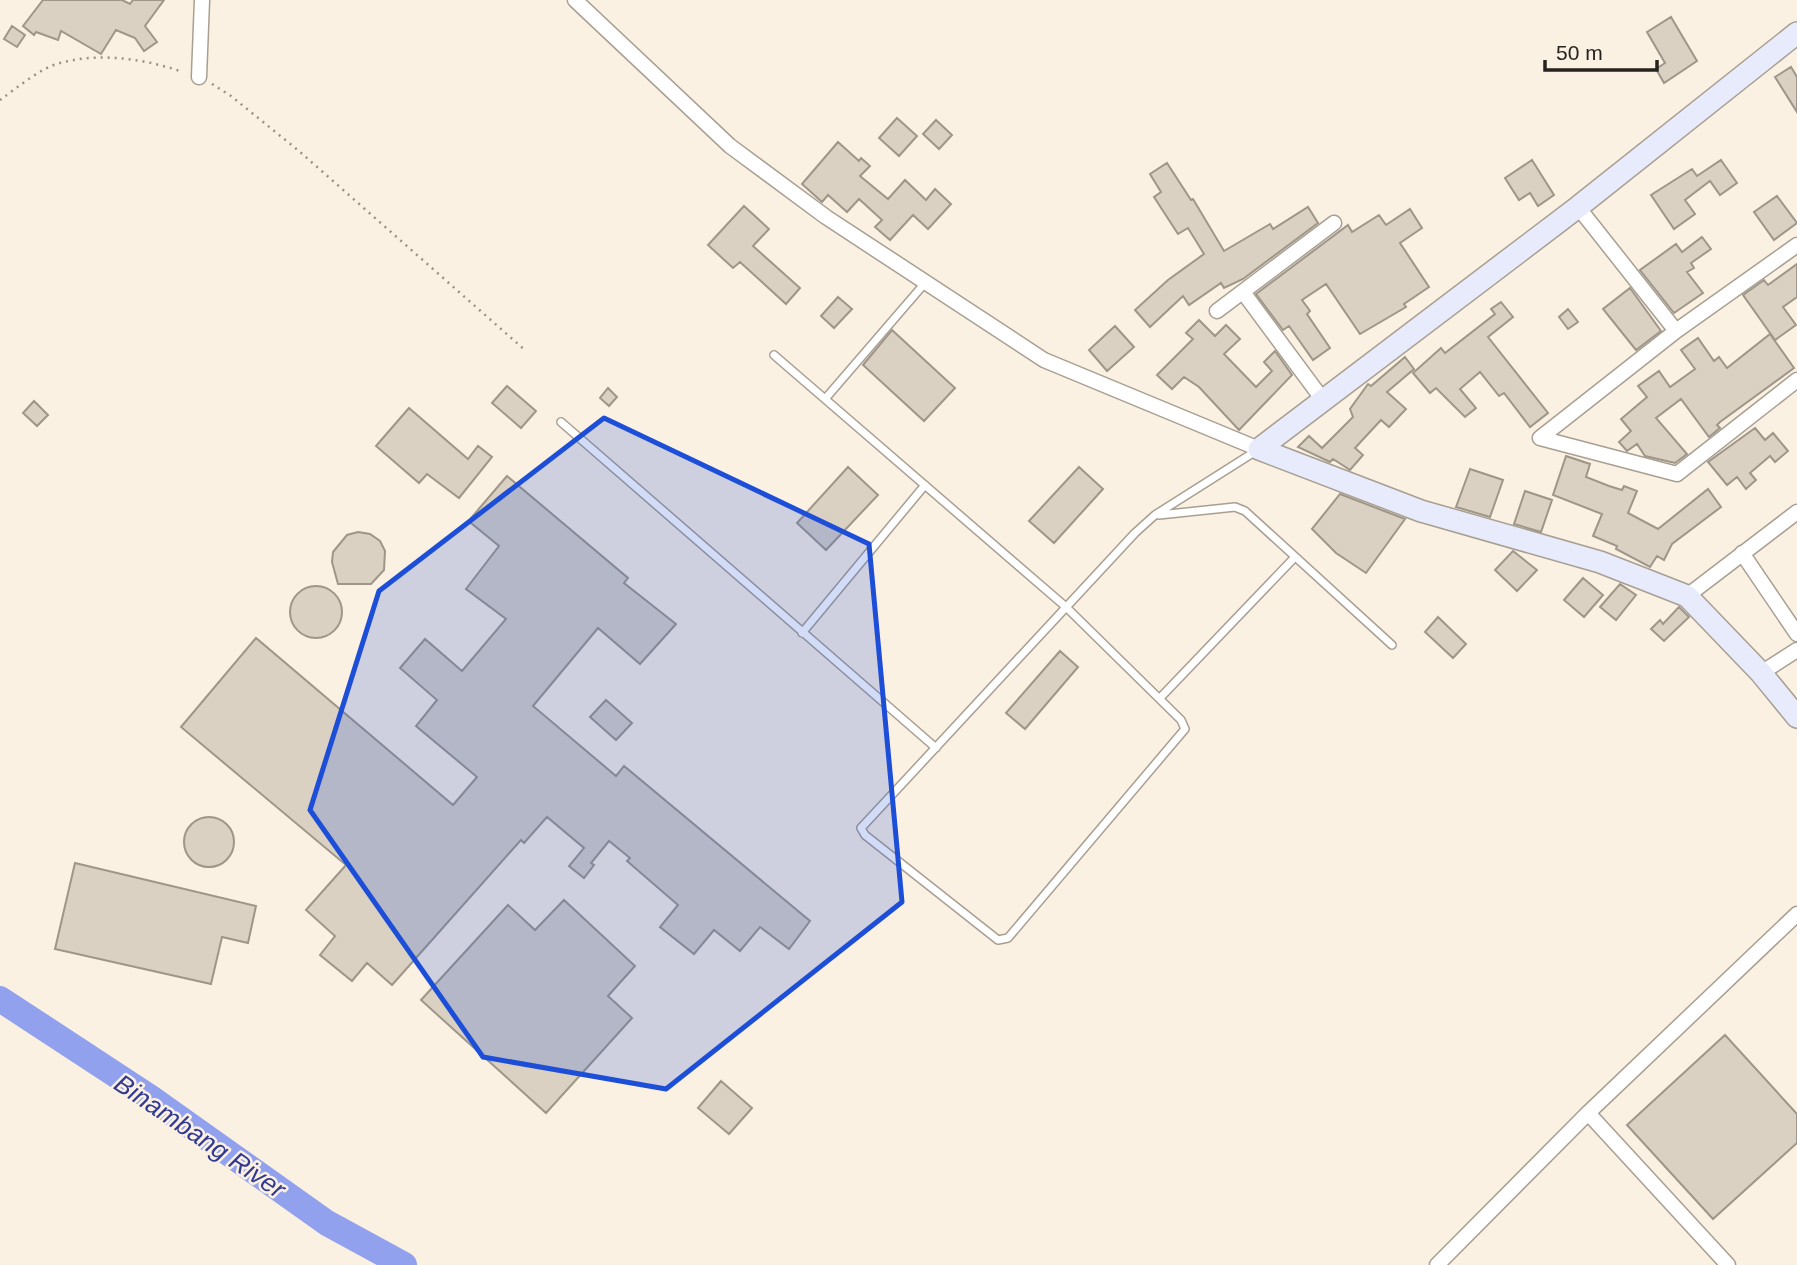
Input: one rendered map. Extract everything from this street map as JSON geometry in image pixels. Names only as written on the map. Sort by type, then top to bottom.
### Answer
[{"type":"street","points":[[199,77],[202,0]]},
{"type":"street","points":[[575,0],[730,146],[827,218],[1044,360],[1259,449],[1421,511],[1600,562],[1687,596],[1761,673],[1797,717]]},
{"type":"street","points":[[1259,449],[1578,207],[1797,33]]},
{"type":"street","points":[[1578,207],[1676,331]]},
{"type":"street","points":[[1217,311],[1334,223]]},
{"type":"street","points":[[1797,245],[1676,331],[1540,438],[1677,474],[1797,380]]},
{"type":"street","points":[[1243,292],[1323,400]]},
{"type":"street","points":[[1687,596],[1797,512]]},
{"type":"street","points":[[1742,553],[1797,634]]},
{"type":"street","points":[[1761,673],[1797,649]]},
{"type":"street","points":[[1437,1265],[1588,1113],[1797,915]]},
{"type":"street","points":[[1588,1113],[1728,1265]]},
{"type":"lane","points":[[825,399],[926,281]]},
{"type":"lane","points":[[774,355],[1066,607],[1160,698],[1181,720],[1185,729],[1007,938],[998,940],[865,835],[861,828],[936,748],[1066,607],[1135,533],[1155,515],[1259,449]]},
{"type":"lane","points":[[561,422],[936,748]]},
{"type":"lane","points":[[802,632],[925,485]]},
{"type":"lane","points":[[1155,515],[1234,507],[1245,512],[1392,645]]},
{"type":"lane","points":[[1160,698],[1295,557]]},
{"type":"path","points":[[0,100],[58,63],[98,58],[151,61],[199,77],[231,96],[299,151],[526,351]]},
{"type":"highlighted area","points":[[604,418],[869,544],[902,902],[666,1089],[483,1057],[310,810],[379,591]]},
{"type":"building","points":[[43,0],[122,0],[130,4],[133,0],[164,0],[145,26],[157,42],[144,51],[135,38],[116,30],[101,54],[61,31],[58,40],[36,32],[34,35],[23,26]]},
{"type":"building","points":[[1671,17],[1697,61],[1664,83],[1656,69],[1665,63],[1647,32]]},
{"type":"building","points":[[12,26],[25,35],[17,47],[4,39]]},
{"type":"building","points":[[1791,67],[1797,77],[1797,112],[1775,77]]},
{"type":"building","points":[[897,118],[917,136],[899,156],[879,138]]},
{"type":"building","points":[[936,120],[952,135],[939,149],[923,134]]},
{"type":"building","points":[[838,142],[859,161],[861,158],[870,166],[860,176],[888,199],[905,180],[926,200],[935,189],[951,204],[928,229],[913,215],[890,240],[875,227],[882,220],[859,199],[847,212],[828,195],[822,202],[802,184]]},
{"type":"building","points":[[1532,160],[1554,195],[1538,206],[1530,193],[1519,200],[1505,178]]},
{"type":"building","points":[[1721,160],[1737,183],[1720,195],[1710,181],[1685,200],[1695,214],[1674,229],[1651,195],[1692,169],[1697,176]]},
{"type":"building","points":[[1167,163],[1191,200],[1193,199],[1224,251],[1270,224],[1273,229],[1308,207],[1318,223],[1243,279],[1224,288],[1221,283],[1189,305],[1183,296],[1150,327],[1135,310],[1168,280],[1204,254],[1188,228],[1178,234],[1154,197],[1161,192],[1150,174]]},
{"type":"building","points":[[1777,196],[1797,223],[1774,240],[1754,212]]},
{"type":"building","points":[[744,206],[769,229],[753,246],[800,288],[786,304],[740,262],[733,268],[708,245]]},
{"type":"building","points":[[1410,209],[1422,228],[1400,243],[1429,287],[1404,304],[1406,307],[1360,334],[1326,284],[1302,300],[1310,311],[1307,314],[1330,348],[1313,360],[1289,326],[1283,330],[1256,294],[1348,225],[1352,232],[1379,215],[1386,225]]},
{"type":"building","points":[[1702,237],[1711,249],[1691,263],[1694,268],[1687,272],[1703,293],[1674,313],[1640,270],[1676,244],[1682,252]]},
{"type":"building","points":[[1797,264],[1797,297],[1783,307],[1796,325],[1775,340],[1743,295],[1764,280],[1768,285]]},
{"type":"building","points":[[1630,288],[1661,331],[1636,350],[1603,309]]},
{"type":"building","points":[[838,297],[852,309],[834,328],[821,316]]},
{"type":"building","points":[[1501,302],[1513,317],[1488,337],[1548,413],[1530,427],[1504,393],[1499,396],[1480,372],[1460,389],[1476,408],[1465,417],[1436,388],[1430,393],[1413,373],[1441,348],[1445,353],[1495,314],[1491,309]]},
{"type":"building","points":[[1568,309],[1578,322],[1568,329],[1559,317]]},
{"type":"building","points":[[1199,320],[1215,336],[1226,325],[1240,339],[1224,354],[1256,387],[1272,371],[1264,362],[1275,351],[1292,375],[1239,430],[1199,387],[1184,377],[1172,389],[1157,375],[1193,339],[1186,333]]},
{"type":"building","points":[[1115,326],[1134,347],[1107,371],[1089,350]]},
{"type":"building","points":[[892,330],[955,388],[924,421],[863,365]]},
{"type":"building","points":[[1770,334],[1794,368],[1720,422],[1717,425],[1720,428],[1709,437],[1681,399],[1656,418],[1687,454],[1675,463],[1645,456],[1637,444],[1627,451],[1619,442],[1631,431],[1621,419],[1647,397],[1638,386],[1659,371],[1670,387],[1695,369],[1681,350],[1698,338],[1714,361],[1719,357],[1727,368]]},
{"type":"building","points":[[1405,357],[1414,369],[1387,392],[1406,409],[1389,427],[1381,420],[1355,448],[1363,455],[1350,470],[1333,459],[1330,462],[1298,447],[1309,436],[1322,448],[1353,417],[1350,409],[1368,384],[1371,386]]},
{"type":"building","points":[[507,386],[536,411],[521,428],[492,403]]},
{"type":"building","points":[[608,388],[617,397],[609,406],[600,398]]},
{"type":"building","points":[[34,401],[48,415],[37,426],[23,413]]},
{"type":"building","points":[[409,408],[468,459],[478,446],[492,457],[459,498],[427,474],[419,483],[376,446]]},
{"type":"building","points":[[1755,428],[1765,440],[1773,433],[1788,451],[1775,462],[1770,456],[1750,473],[1756,480],[1746,489],[1737,477],[1727,485],[1708,462]]},
{"type":"building","points":[[1566,456],[1590,464],[1586,477],[1622,490],[1624,486],[1637,491],[1628,513],[1658,529],[1708,489],[1721,507],[1672,544],[1664,560],[1657,556],[1650,567],[1616,549],[1617,546],[1593,536],[1602,514],[1553,495]]},
{"type":"building","points":[[848,467],[878,495],[826,550],[797,523]]},
{"type":"building","points":[[1079,467],[1103,489],[1054,543],[1029,521]]},
{"type":"building","points":[[1470,469],[1503,480],[1490,517],[1456,507]]},
{"type":"building","points":[[507,476],[628,578],[624,583],[676,624],[640,664],[598,628],[533,706],[616,776],[624,766],[810,921],[789,949],[760,927],[740,951],[714,930],[694,954],[660,927],[678,905],[627,861],[630,858],[609,841],[591,863],[594,865],[584,878],[569,866],[584,848],[547,817],[524,843],[521,840],[392,985],[367,963],[352,981],[320,955],[335,936],[306,910],[346,865],[181,727],[256,638],[453,805],[477,777],[416,726],[437,700],[400,668],[425,639],[462,671],[506,619],[466,589],[499,546],[471,523],[471,518]]},
{"type":"building","points":[[1525,491],[1552,500],[1541,532],[1514,524]]},
{"type":"building","points":[[1340,494],[1405,519],[1366,573],[1336,553],[1312,529]]},
{"type":"building","points":[[358,532],[370,534],[380,541],[385,551],[384,570],[371,584],[338,584],[332,562],[333,552],[347,535]]},
{"type":"building","points":[[1513,551],[1537,570],[1517,591],[1495,570]]},
{"type":"building","points":[[1583,578],[1603,595],[1584,617],[1564,600]]},
{"type":"building","points":[[1620,584],[1636,595],[1616,620],[1600,607]]},
{"type":"building","points":[[316,586],[326,588],[334,594],[340,602],[340,622],[334,630],[326,636],[316,638],[306,636],[298,630],[292,622],[290,612],[292,602],[298,594],[306,588]]},
{"type":"building","points":[[1679,607],[1689,617],[1664,641],[1651,629],[1660,620],[1663,624]]},
{"type":"building","points":[[1438,617],[1466,644],[1453,658],[1425,632]]},
{"type":"building","points":[[1060,651],[1078,667],[1025,729],[1006,713]]},
{"type":"building","points":[[606,700],[632,723],[616,740],[590,717]]},
{"type":"building","points":[[209,817],[227,824],[234,842],[227,860],[209,867],[191,860],[184,842],[191,824]]},
{"type":"building","points":[[75,863],[256,906],[248,943],[222,937],[211,984],[55,949]]},
{"type":"building","points":[[564,900],[635,966],[608,996],[632,1018],[546,1113],[421,1000],[508,905],[535,930]]},
{"type":"building","points":[[1725,1035],[1797,1114],[1797,1143],[1713,1219],[1627,1125]]},
{"type":"building","points":[[721,1081],[752,1108],[729,1134],[698,1108]]},
{"type":"waterway","name":"Binambang River","points":[[0,999],[151,1098],[327,1223],[404,1265]]}]
